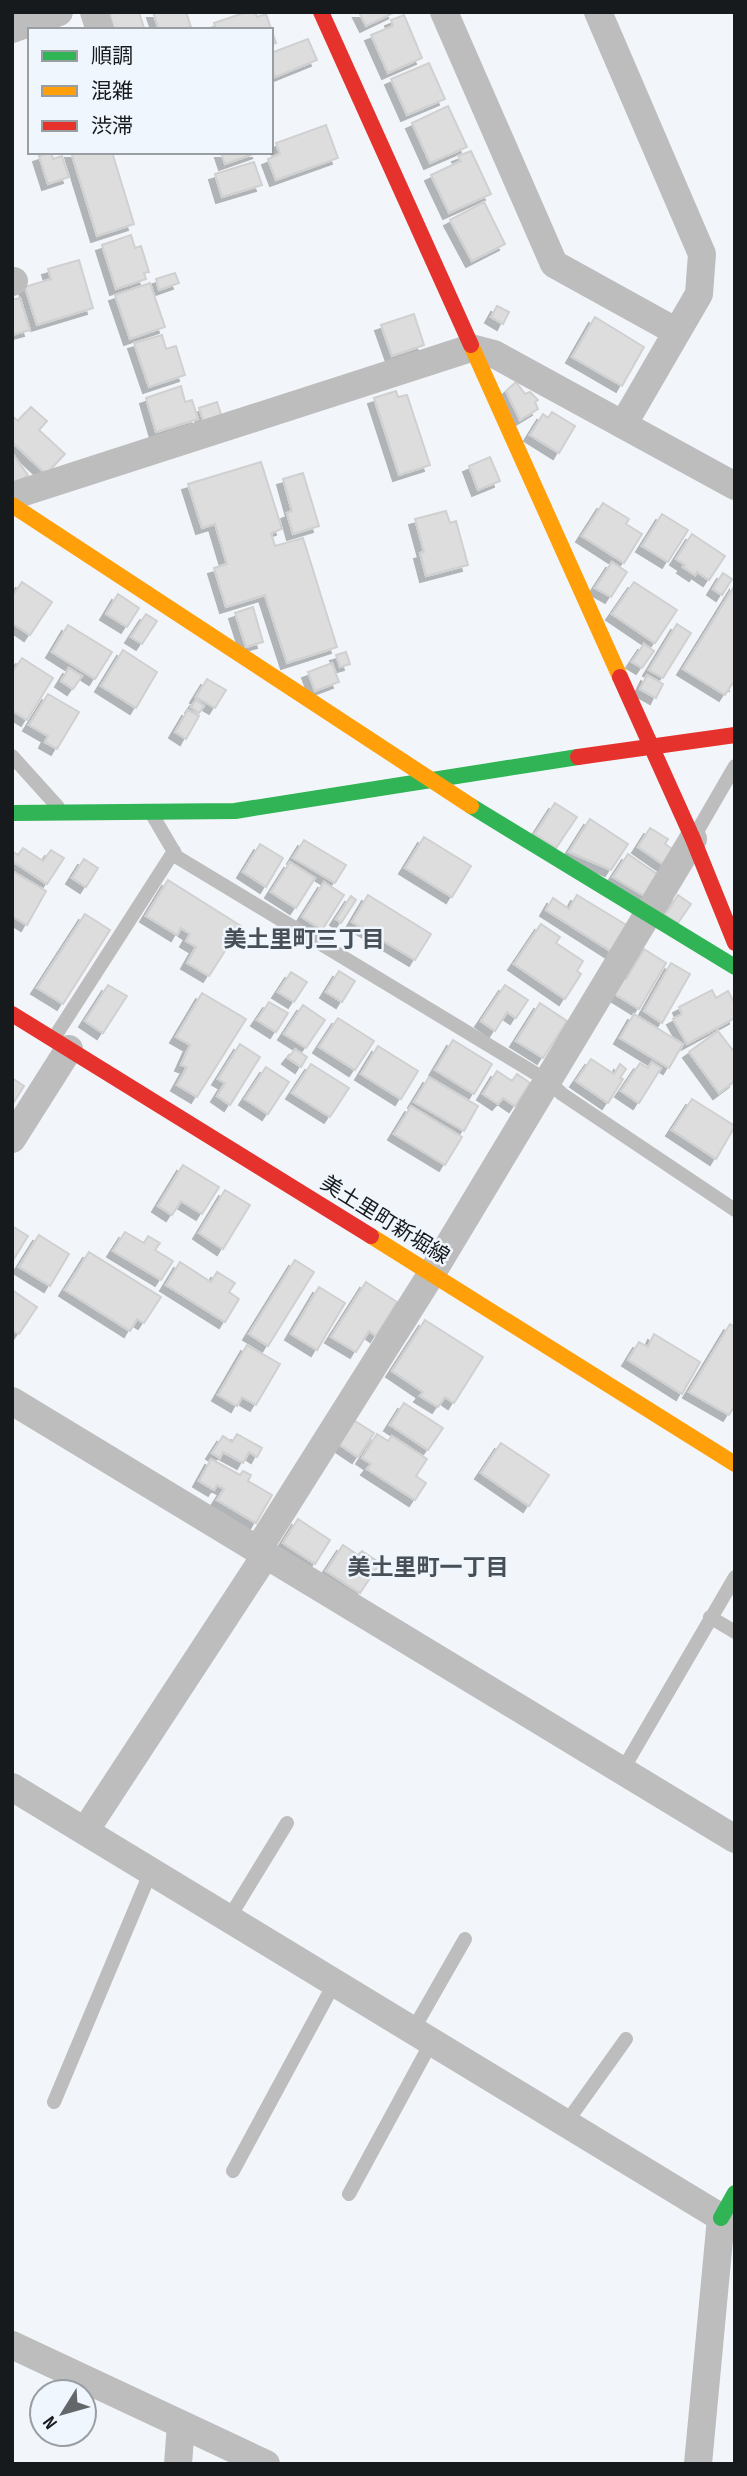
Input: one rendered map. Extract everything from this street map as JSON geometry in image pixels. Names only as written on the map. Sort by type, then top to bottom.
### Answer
[{"type":"street","points":[[12,29],[59,12]]},
{"type":"street","points":[[321,12],[693,839],[735,943]]},
{"type":"street","points":[[444,12],[554,264],[677,332]]},
{"type":"street","points":[[598,12],[702,254],[699,294],[623,425]]},
{"type":"street","points":[[12,496],[471,348],[494,354],[735,486]]},
{"type":"street","points":[[12,505],[431,781],[735,967]]},
{"type":"street","points":[[12,813],[235,811],[651,746],[735,736]]},
{"type":"street","points":[[85,1831],[261,1553],[693,839]]},
{"type":"street","name":"美土里町新堀線","points":[[12,1014],[735,1464]]},
{"type":"street","points":[[12,1139],[61,1045]]},
{"type":"street","points":[[12,1401],[735,1839]]},
{"type":"street","points":[[12,1787],[728,2222]]},
{"type":"street","points":[[698,2464],[728,2222],[735,2193]]},
{"type":"street","points":[[12,2345],[266,2464]]},
{"type":"street","points":[[178,2464],[181,2424]]},
{"type":"lane","points":[[12,756],[62,812]]},
{"type":"lane","points":[[693,839],[735,766]]},
{"type":"lane","points":[[151,812],[177,857],[548,1081],[562,1094],[735,1210]]},
{"type":"lane","points":[[61,1045],[174,851]]},
{"type":"lane","points":[[622,1772],[735,1577]]},
{"type":"lane","points":[[710,1617],[735,1632]]},
{"type":"lane","points":[[229,1919],[287,1823]]},
{"type":"lane","points":[[54,2102],[151,1871]]},
{"type":"lane","points":[[349,2194],[465,1939]]},
{"type":"lane","points":[[233,2171],[335,1982]]},
{"type":"lane","points":[[566,2123],[626,2039]]},
{"type":"building","points":[[139,12],[144,28],[114,28],[110,14]]},
{"type":"building","points":[[153,12],[186,12],[191,27],[188,28],[158,28]]},
{"type":"building","points":[[255,12],[257,17],[266,14],[271,28],[215,28],[214,23]]},
{"type":"building","points":[[359,12],[395,12],[366,26]]},
{"type":"building","points":[[404,15],[422,58],[388,73],[371,35],[393,26],[391,20]]},
{"type":"building","points":[[308,39],[317,60],[275,77],[273,52]]},
{"type":"building","points":[[429,63],[445,99],[407,115],[391,79]]},
{"type":"building","points":[[448,106],[467,147],[430,163],[412,123]]},
{"type":"building","points":[[326,125],[338,158],[276,180],[268,159],[280,154],[276,143]]},
{"type":"building","points":[[471,151],[491,194],[449,213],[431,175],[461,161],[458,156]]},
{"type":"building","points":[[52,154],[53,159],[62,156],[69,177],[48,184],[39,156]]},
{"type":"building","points":[[72,154],[113,154],[134,224],[97,236]]},
{"type":"building","points":[[222,154],[253,154],[225,164]]},
{"type":"building","points":[[254,162],[262,185],[222,197],[215,174]]},
{"type":"building","points":[[484,202],[505,244],[472,261],[450,220]]},
{"type":"building","points":[[131,235],[135,248],[141,246],[149,272],[144,273],[146,279],[116,289],[102,245]]},
{"type":"building","points":[[79,260],[93,308],[37,325],[25,287],[51,279],[48,269]]},
{"type":"building","points":[[175,273],[179,283],[159,290],[156,279]]},
{"type":"building","points":[[150,283],[165,327],[130,339],[115,295]]},
{"type":"building","points":[[20,298],[30,330],[12,335],[12,300]]},
{"type":"building","points":[[497,306],[509,312],[503,324],[491,317]]},
{"type":"building","points":[[414,314],[424,345],[392,356],[381,325]]},
{"type":"building","points":[[595,317],[644,347],[622,386],[572,357]]},
{"type":"building","points":[[162,335],[166,349],[176,346],[185,375],[149,387],[134,343]]},
{"type":"building","points":[[516,382],[525,394],[530,392],[538,400],[535,402],[538,409],[520,420],[506,391]]},
{"type":"building","points":[[181,386],[185,402],[192,400],[198,419],[156,432],[146,398]]},
{"type":"building","points":[[396,391],[398,397],[407,395],[430,465],[399,475],[374,398]]},
{"type":"building","points":[[217,402],[223,420],[205,426],[199,408]]},
{"type":"building","points":[[31,407],[47,421],[39,430],[65,454],[46,474],[12,442],[12,416],[18,421]]},
{"type":"building","points":[[552,412],[575,426],[559,453],[530,435],[543,414],[548,418]]},
{"type":"building","points":[[12,453],[28,475],[12,486]]},
{"type":"building","points":[[490,457],[500,481],[478,490],[469,466]]},
{"type":"building","points":[[261,462],[282,529],[271,533],[275,546],[303,538],[337,647],[287,663],[265,595],[226,607],[214,568],[227,564],[215,524],[202,528],[188,484]]},
{"type":"building","points":[[303,473],[319,526],[293,534],[287,513],[292,511],[283,479]]},
{"type":"building","points":[[603,503],[629,519],[626,524],[642,534],[624,563],[582,536]]},
{"type":"building","points":[[446,511],[450,523],[456,521],[468,565],[426,576],[420,553],[424,552],[415,519]]},
{"type":"building","points":[[662,514],[688,530],[668,562],[642,546]]},
{"type":"building","points":[[692,534],[725,556],[709,580],[697,572],[695,575],[676,559]]},
{"type":"building","points":[[612,562],[627,572],[611,597],[595,588]]},
{"type":"building","points":[[723,573],[732,579],[722,595],[713,589]]},
{"type":"building","points":[[22,582],[52,602],[30,635],[12,623],[12,597]]},
{"type":"building","points":[[634,582],[677,610],[655,643],[612,614]]},
{"type":"building","points":[[735,585],[735,685],[732,684],[725,695],[683,669]]},
{"type":"building","points":[[118,594],[139,608],[127,627],[106,614]]},
{"type":"building","points":[[253,607],[263,642],[246,647],[235,613]]},
{"type":"building","points":[[146,614],[157,621],[142,644],[131,637]]},
{"type":"building","points":[[677,624],[691,633],[663,678],[649,670]]},
{"type":"building","points":[[68,625],[112,652],[95,679],[52,652]]},
{"type":"building","points":[[644,644],[654,651],[642,668],[632,662]]},
{"type":"building","points":[[123,650],[157,672],[136,708],[101,686]]},
{"type":"building","points":[[346,652],[350,664],[340,667],[336,655]]},
{"type":"building","points":[[22,658],[53,678],[27,720],[14,712],[12,716],[12,673]]},
{"type":"building","points":[[332,663],[339,682],[315,691],[308,672]]},
{"type":"building","points":[[69,668],[82,676],[73,689],[61,681]]},
{"type":"building","points":[[647,675],[663,684],[656,698],[640,689]]},
{"type":"building","points":[[207,679],[226,690],[215,708],[196,697]]},
{"type":"building","points":[[48,694],[79,712],[57,749],[45,742],[48,736],[29,725]]},
{"type":"building","points":[[196,700],[204,706],[199,713],[191,707]]},
{"type":"building","points":[[188,710],[199,716],[186,739],[175,732]]},
{"type":"building","points":[[555,803],[577,817],[556,848],[535,834]]},
{"type":"building","points":[[590,819],[628,844],[611,870],[569,852]]},
{"type":"building","points":[[650,828],[668,839],[665,844],[674,850],[664,865],[638,847]]},
{"type":"building","points":[[424,837],[471,866],[452,897],[405,868]]},
{"type":"building","points":[[304,840],[346,865],[335,883],[293,858]]},
{"type":"building","points":[[260,844],[283,858],[266,887],[243,872]]},
{"type":"building","points":[[23,848],[43,861],[51,850],[64,858],[47,884],[12,861],[12,851],[18,855]]},
{"type":"building","points":[[628,854],[660,876],[646,897],[613,877]]},
{"type":"building","points":[[84,859],[98,868],[86,887],[72,878]]},
{"type":"building","points":[[290,862],[315,878],[296,908],[271,892]]},
{"type":"building","points":[[12,871],[46,891],[27,925],[12,916]]},
{"type":"building","points":[[168,880],[241,926],[209,976],[187,963],[196,947],[186,941],[190,934],[181,928],[177,935],[146,916]]},
{"type":"building","points":[[324,882],[344,895],[322,930],[302,917]]},
{"type":"building","points":[[368,895],[431,934],[415,960],[352,922]]},
{"type":"building","points":[[577,895],[628,926],[612,952],[546,910],[553,898],[569,909]]},
{"type":"building","points":[[678,895],[691,904],[678,923],[665,915]]},
{"type":"building","points":[[351,896],[356,900],[341,923],[336,919]]},
{"type":"building","points":[[85,914],[110,930],[63,1004],[37,988]]},
{"type":"building","points":[[541,924],[560,937],[556,943],[583,961],[577,971],[581,974],[565,999],[514,964]]},
{"type":"building","points":[[644,949],[666,963],[639,1009],[613,993],[623,977],[626,979]]},
{"type":"building","points":[[671,963],[690,974],[662,1023],[644,1011]]},
{"type":"building","points":[[339,971],[355,981],[342,1002],[326,992]]},
{"type":"building","points":[[291,972],[307,982],[294,1002],[278,992]]},
{"type":"building","points":[[108,985],[127,996],[103,1033],[85,1021]]},
{"type":"building","points":[[505,985],[528,1000],[516,1018],[507,1012],[495,1031],[481,1021]]},
{"type":"building","points":[[712,990],[716,998],[728,991],[735,1004],[735,1018],[687,1044],[673,1019],[682,1014],[679,1007]]},
{"type":"building","points":[[202,993],[246,1019],[197,1097],[177,1085],[187,1067],[181,1065],[190,1045],[176,1037]]},
{"type":"building","points":[[269,1002],[288,1013],[276,1032],[257,1020]]},
{"type":"building","points":[[540,1003],[567,1021],[543,1058],[516,1041]]},
{"type":"building","points":[[303,1005],[325,1020],[306,1048],[284,1034]]},
{"type":"building","points":[[634,1014],[683,1044],[669,1068],[620,1038]]},
{"type":"building","points":[[338,1018],[374,1041],[355,1070],[319,1047]]},
{"type":"building","points":[[718,1031],[735,1053],[735,1081],[719,1093],[689,1052]]},
{"type":"building","points":[[453,1040],[492,1064],[474,1094],[435,1070]]},
{"type":"building","points":[[240,1044],[260,1057],[230,1105],[217,1096],[225,1083],[218,1079]]},
{"type":"building","points":[[378,1046],[418,1071],[401,1099],[361,1074]]},
{"type":"building","points":[[295,1049],[307,1057],[301,1067],[288,1058]]},
{"type":"building","points":[[591,1059],[614,1074],[620,1064],[626,1069],[608,1103],[576,1081]]},
{"type":"building","points":[[652,1062],[661,1068],[639,1103],[621,1091],[640,1063],[648,1068]]},
{"type":"building","points":[[311,1064],[349,1088],[330,1117],[292,1093]]},
{"type":"building","points":[[266,1067],[289,1082],[268,1114],[245,1099]]},
{"type":"building","points":[[497,1071],[512,1081],[517,1074],[530,1083],[515,1106],[503,1098],[498,1104],[483,1094]]},
{"type":"building","points":[[429,1077],[478,1106],[464,1131],[414,1102]]},
{"type":"building","points":[[12,1078],[24,1086],[12,1105]]},
{"type":"building","points":[[692,1099],[735,1126],[716,1159],[672,1130]]},
{"type":"building","points":[[411,1106],[462,1137],[445,1165],[394,1134]]},
{"type":"building","points":[[183,1165],[219,1187],[202,1214],[181,1201],[172,1215],[158,1206]]},
{"type":"building","points":[[225,1190],[250,1205],[223,1249],[199,1233]]},
{"type":"building","points":[[12,1226],[28,1236],[12,1262]]},
{"type":"building","points":[[125,1232],[144,1243],[148,1236],[160,1243],[155,1250],[173,1261],[161,1280],[113,1251]]},
{"type":"building","points":[[39,1235],[69,1254],[50,1286],[19,1267]]},
{"type":"building","points":[[89,1252],[161,1297],[144,1323],[137,1319],[130,1331],[65,1290]]},
{"type":"building","points":[[295,1260],[314,1272],[268,1346],[249,1334]]},
{"type":"building","points":[[180,1262],[211,1282],[217,1272],[235,1283],[229,1292],[239,1299],[225,1322],[166,1285]]},
{"type":"building","points":[[366,1282],[397,1302],[376,1336],[369,1331],[356,1352],[331,1337]]},
{"type":"building","points":[[319,1287],[345,1303],[317,1350],[291,1334]]},
{"type":"building","points":[[12,1290],[37,1307],[19,1334],[12,1330]]},
{"type":"building","points":[[425,1320],[483,1357],[454,1403],[445,1397],[438,1407],[420,1396],[423,1392],[392,1371]]},
{"type":"building","points":[[730,1324],[735,1327],[735,1405],[729,1415],[689,1392]]},
{"type":"building","points":[[654,1334],[700,1362],[682,1394],[628,1360],[639,1342],[648,1347]]},
{"type":"building","points":[[247,1345],[280,1364],[256,1405],[242,1397],[237,1406],[218,1395]]},
{"type":"building","points":[[404,1403],[443,1428],[428,1450],[390,1425]]},
{"type":"building","points":[[352,1419],[374,1433],[358,1457],[337,1443]]},
{"type":"building","points":[[237,1434],[262,1448],[257,1457],[249,1452],[243,1463],[223,1452],[220,1458],[212,1453],[223,1436],[232,1442]]},
{"type":"building","points":[[377,1434],[388,1441],[392,1436],[427,1459],[416,1476],[426,1483],[415,1500],[367,1469],[371,1464],[362,1458]]},
{"type":"building","points":[[501,1443],[549,1475],[529,1506],[481,1473]]},
{"type":"building","points":[[211,1459],[240,1475],[243,1471],[251,1475],[248,1481],[272,1495],[256,1523],[217,1500],[224,1489],[217,1485],[214,1490],[199,1481]]},
{"type":"building","points":[[298,1519],[330,1540],[315,1564],[283,1543]]},
{"type":"building","points":[[343,1545],[358,1555],[362,1551],[380,1563],[360,1593],[326,1571]]},
{"type":"traffic: fast","points":[[12,813],[235,811],[578,757]]},
{"type":"traffic: fast","points":[[471,806],[735,967]]},
{"type":"traffic: fast","points":[[721,2218],[735,2193]]},
{"type":"traffic: slow","points":[[471,345],[620,677]]},
{"type":"traffic: slow","points":[[12,505],[471,806]]},
{"type":"traffic: slow","points":[[371,1236],[735,1464]]},
{"type":"traffic: jam","points":[[321,12],[471,345]]},
{"type":"traffic: jam","points":[[620,677],[693,839],[735,943]]},
{"type":"traffic: jam","points":[[578,757],[735,735]]},
{"type":"traffic: jam","points":[[12,1014],[371,1236]]},
{"type":"district","name":"美土里町三丁目","points":[[304,940]]},
{"type":"district","name":"美土里町一丁目","points":[[428,1568]]}]
